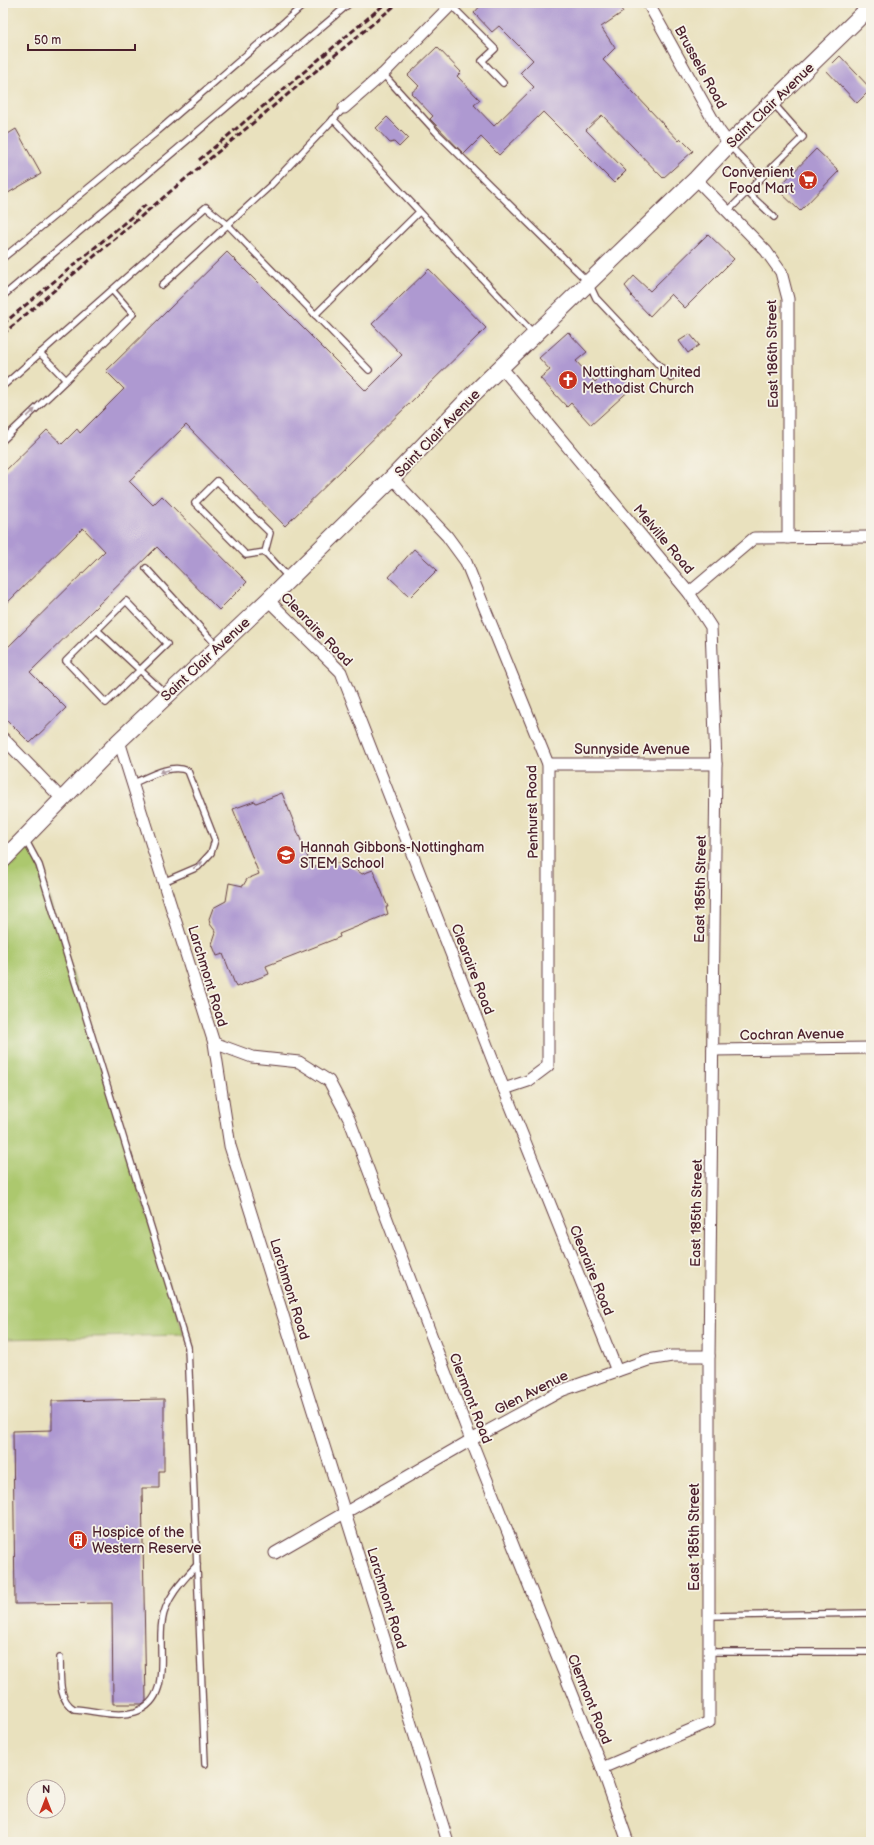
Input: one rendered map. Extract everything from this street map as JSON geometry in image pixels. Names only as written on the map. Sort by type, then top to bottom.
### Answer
[{"type":"street","name":"Brussels Road","points":[[648,3],[718,129],[729,144]]},
{"type":"street","points":[[344,108],[383,74],[452,4]]},
{"type":"street","name":"Saint Clair Avenue","points":[[3,860],[119,741],[268,600],[392,478],[469,398],[535,336],[871,6]]},
{"type":"street","name":"East 186th Street","points":[[696,179],[766,251],[781,272],[788,299],[788,538]]},
{"type":"street","name":"Melville Road","points":[[502,368],[689,593],[754,538],[871,537]]},
{"type":"street","name":"Penhurst Road","points":[[392,478],[447,536],[466,562],[548,764],[548,1066],[528,1081],[504,1090]]},
{"type":"street","name":"East 185th Street","points":[[602,1768],[709,1722],[709,1356],[716,764],[711,627],[689,593]]},
{"type":"street","name":"Clearaire Road","points":[[268,600],[341,672],[504,1090],[617,1371]]},
{"type":"street","points":[[3,738],[63,800]]},
{"type":"street","name":"Larchmont Road","points":[[119,741],[214,1043],[230,1146],[448,1842]]},
{"type":"street","name":"Sunnyside Avenue","points":[[548,764],[716,764]]},
{"type":"street","name":"Clermont Road","points":[[214,1043],[252,1057],[299,1062],[329,1081],[349,1119],[471,1440],[602,1768],[628,1842]]},
{"type":"street","name":"Cochran Avenue","points":[[713,1050],[871,1048]]},
{"type":"street","name":"Glen Avenue","points":[[275,1553],[471,1440],[563,1390],[648,1360],[672,1356],[709,1356]]},
{"type":"lane","points":[[3,258],[158,131],[306,3]]},
{"type":"lane","points":[[3,296],[350,3]]},
{"type":"lane","points":[[452,4],[495,49],[482,61],[503,83]]},
{"type":"lane","points":[[383,74],[437,133],[589,283],[596,298],[671,378]]},
{"type":"lane","points":[[728,211],[803,137],[772,103]]},
{"type":"lane","points":[[162,284],[271,185],[344,108]]},
{"type":"lane","points":[[333,119],[535,336]]},
{"type":"lane","points":[[729,144],[761,178]]},
{"type":"lane","points":[[747,192],[774,217]]},
{"type":"lane","points":[[3,386],[206,206],[228,225],[369,370]]},
{"type":"lane","points":[[315,315],[419,212]]},
{"type":"lane","points":[[3,440],[133,314],[112,290]]},
{"type":"lane","points":[[40,353],[66,380]]},
{"type":"lane","points":[[217,481],[270,533],[265,552],[246,555],[195,503],[217,481]]},
{"type":"lane","points":[[265,552],[290,578]]},
{"type":"lane","points":[[146,568],[218,647]]},
{"type":"lane","points":[[126,601],[167,644],[140,670],[106,703],[66,661],[126,601]]},
{"type":"lane","points":[[97,630],[167,695]]},
{"type":"lane","points":[[132,784],[164,771],[180,768],[188,771],[215,840],[211,853],[198,867],[163,882]]},
{"type":"lane","points":[[25,839],[39,865],[188,1347],[205,1764]]},
{"type":"lane","points":[[60,1658],[61,1690],[63,1698],[68,1706],[74,1709],[120,1714],[135,1712],[144,1707],[153,1698],[159,1686],[161,1671],[162,1621],[169,1600],[182,1581],[196,1565]]},
{"type":"lane","points":[[710,1616],[871,1613]]},
{"type":"lane","points":[[709,1652],[871,1652]]},
{"type":"green space","points":[[25,839],[39,865],[184,1335],[3,1339],[3,860]]},
{"type":"building","points":[[483,3],[617,3],[623,12],[601,27],[615,48],[603,60],[679,141],[681,139],[693,151],[663,178],[602,115],[586,130],[626,171],[614,183],[543,112],[499,155],[481,137],[464,154],[430,119],[433,116],[411,93],[419,86],[408,75],[437,47],[461,72],[457,76],[480,100],[474,105],[494,126],[534,87],[520,73],[533,60],[499,26],[492,32],[474,13]]},
{"type":"building","points":[[840,56],[871,89],[857,103],[826,70]]},
{"type":"building","points":[[387,117],[408,138],[399,147],[394,142],[390,143],[376,128]]},
{"type":"building","points":[[16,129],[41,174],[3,196],[3,137]]},
{"type":"building","name":"Convenient Food Mart","points":[[816,149],[839,171],[800,211],[777,189]]},
{"type":"building","points":[[708,234],[734,259],[685,308],[671,294],[650,316],[631,296],[632,295],[625,286],[634,276],[650,291]]},
{"type":"building","points":[[227,252],[366,391],[402,355],[372,324],[429,269],[486,328],[285,526],[186,425],[129,481],[153,505],[162,496],[247,582],[219,610],[157,547],[30,672],[66,708],[30,743],[3,716],[3,652],[105,551],[83,528],[3,607],[3,473],[47,430],[62,444],[77,429],[80,433],[124,389],[106,371]]},
{"type":"building","name":"Nottingham United Methodist Church","points":[[568,332],[587,352],[576,361],[595,382],[613,366],[633,387],[591,425],[571,403],[567,407],[540,378],[550,370],[539,358]]},
{"type":"building","points":[[690,334],[699,345],[688,353],[679,341]]},
{"type":"building","points":[[414,549],[437,570],[410,597],[389,577]]},
{"type":"building","points":[[282,793],[312,868],[324,864],[341,863],[354,868],[362,874],[373,870],[388,907],[386,907],[388,914],[339,934],[340,937],[266,966],[269,974],[236,987],[223,954],[217,956],[212,944],[216,932],[210,924],[209,919],[213,908],[226,901],[229,883],[243,886],[247,879],[259,874],[233,809],[255,801],[256,803]]},
{"type":"building","name":"Hospice of the Western Reserve","points":[[164,1399],[164,1471],[159,1471],[159,1488],[142,1488],[146,1701],[142,1704],[113,1704],[112,1603],[15,1604],[13,1431],[52,1430],[52,1401]]},
{"type":"railway","points":[[199,160],[386,3]]},
{"type":"railway","points":[[3,334],[178,185],[398,3]]},
{"type":"railway","points":[[3,324],[147,204]]},
{"type":"place","name":"Convenient Food Mart","points":[[808,180]]},
{"type":"place","name":"Nottingham United Methodist Church","points":[[568,380]]},
{"type":"place","name":"Hannah Gibbons-Nottingham STEM School","points":[[286,855]]},
{"type":"place","name":"Hospice of the Western Reserve","points":[[78,1540]]}]
